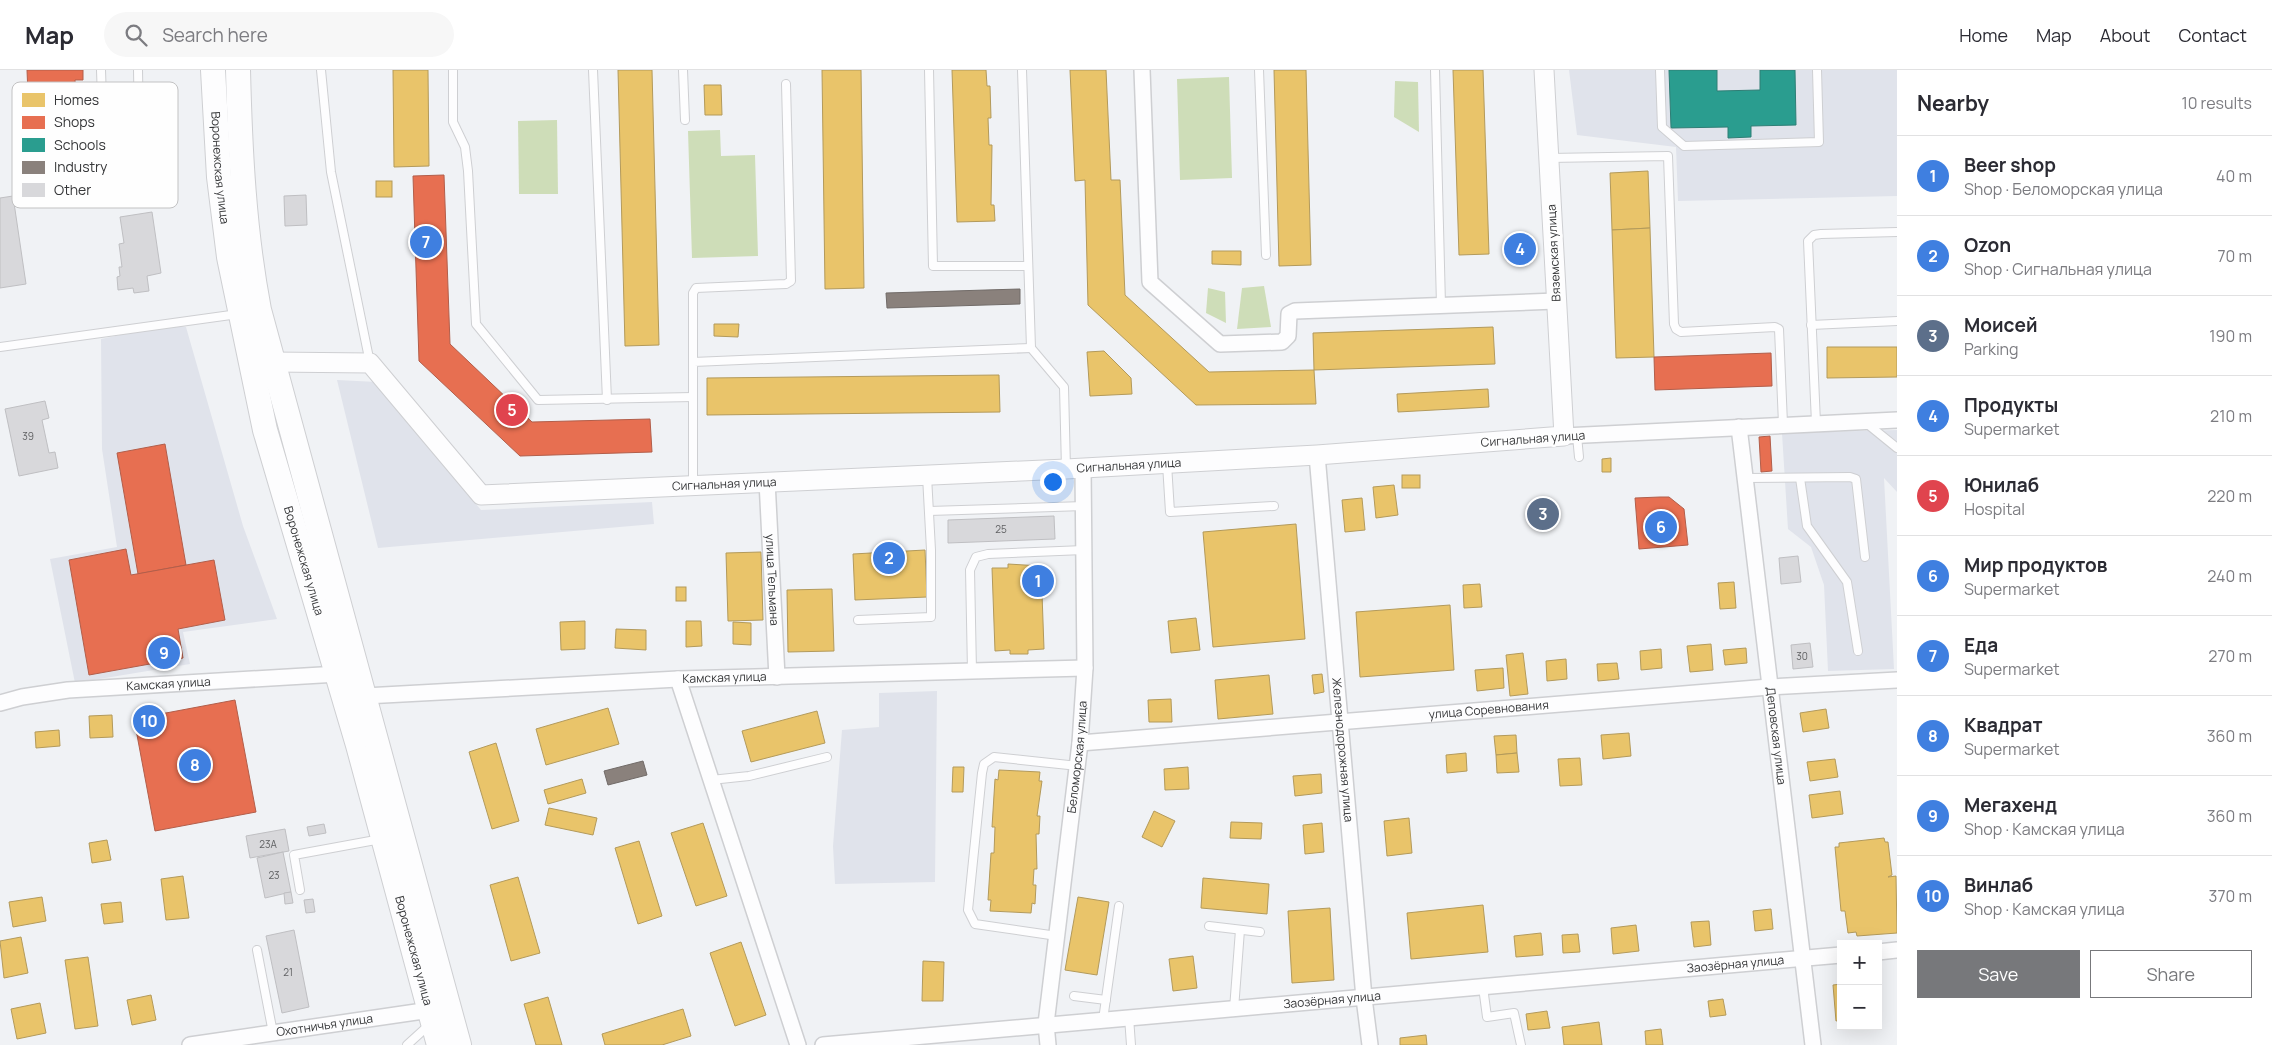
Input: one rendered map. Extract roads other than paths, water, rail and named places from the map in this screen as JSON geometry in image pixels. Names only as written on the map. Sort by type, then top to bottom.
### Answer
[{"type":"main road","name":"Воронежская улица","points":[[213,70],[219,177],[229,257],[249,312],[272,362],[365,696],[458,1045]]},
{"type":"main road","name":"Воронежская улица","points":[[238,70],[240,150],[248,244],[249,312],[265,430],[338,674],[439,1045]]},
{"type":"street","points":[[1142,70],[1150,282],[1220,344],[1282,342],[1288,336],[1289,314],[1295,311],[1556,301]]},
{"type":"street","name":"Вяземская улица","points":[[1544,70],[1556,301],[1571,436]]},
{"type":"street","points":[[272,362],[370,363]]},
{"type":"street","name":"Сигнальная улица","points":[[370,363],[481,495],[1075,468],[1739,426],[1897,420]]},
{"type":"street","name":"Деповская улица","points":[[1739,426],[1813,1045]]},
{"type":"street","name":"Железнодорожная улица","points":[[1317,454],[1364,998],[1370,1045]]},
{"type":"street","name":"Беломорская улица","points":[[1048,1045],[1046,1024],[1078,766],[1085,668],[1084,506],[1075,468]]},
{"type":"street","name":"улица Тельмана","points":[[767,481],[777,677]]},
{"type":"street","name":"Камская улица","points":[[365,696],[678,680],[1085,668]]},
{"type":"street","name":"Камская улица","points":[[1,702],[68,690],[338,674]]},
{"type":"street","points":[[678,680],[798,1045]]},
{"type":"street","name":"улица Соревнования","points":[[1080,743],[1769,687],[1897,680]]},
{"type":"street","points":[[1882,952],[1897,950]]},
{"type":"street","name":"Заозёрная улица","points":[[823,1045],[1837,955]]},
{"type":"street","name":"Охотничья улица","points":[[190,1045],[273,1033],[431,1016]]},
{"type":"lane","points":[[321,70],[331,172],[370,363]]},
{"type":"lane","points":[[453,70],[453,122],[465,147],[468,171],[476,324],[538,400],[693,397]]},
{"type":"lane","points":[[593,70],[607,400]]},
{"type":"lane","points":[[683,70],[685,120]]},
{"type":"lane","points":[[929,70],[933,266],[1028,266]]},
{"type":"lane","points":[[1022,70],[1031,348],[1064,387],[1075,468]]},
{"type":"lane","points":[[1258,70],[1266,254]]},
{"type":"lane","points":[[1435,70],[1441,305]]},
{"type":"lane","points":[[1660,70],[1662,127],[1684,146],[1819,142],[1818,70]]},
{"type":"lane","points":[[693,485],[693,293],[696,288],[786,284],[791,281],[786,84]]},
{"type":"lane","points":[[1549,158],[1668,156],[1674,324],[1676,329],[1681,332],[1779,329],[1783,424]]},
{"type":"lane","points":[[1816,423],[1810,325],[1808,245],[1810,238],[1821,234],[1897,232]]},
{"type":"lane","points":[[0,347],[249,312]]},
{"type":"lane","points":[[1810,325],[1897,321]]},
{"type":"lane","points":[[693,362],[1031,348]]},
{"type":"lane","points":[[1864,421],[1897,448]]},
{"type":"lane","points":[[1571,436],[1579,457]]},
{"type":"lane","points":[[1167,463],[1170,512],[1274,506]]},
{"type":"lane","points":[[858,620],[931,617],[927,474]]},
{"type":"lane","points":[[1745,478],[1850,477],[1856,479],[1865,557]]},
{"type":"lane","points":[[1800,478],[1807,526],[1847,582],[1858,651]]},
{"type":"lane","points":[[929,511],[1084,506]]},
{"type":"lane","points":[[972,672],[970,570],[976,557],[988,554],[1084,550]]},
{"type":"lane","points":[[711,780],[749,776],[826,757]]},
{"type":"lane","points":[[1057,936],[974,924],[968,910],[982,773],[984,764],[994,757],[1078,766]]},
{"type":"lane","points":[[300,890],[294,855],[383,838]]},
{"type":"lane","points":[[1103,1020],[1119,906]]},
{"type":"lane","points":[[1209,926],[1260,932]]},
{"type":"lane","points":[[1234,1009],[1240,930]]},
{"type":"lane","points":[[257,950],[273,1033]]},
{"type":"lane","points":[[1482,987],[1487,1017],[1514,1014],[1521,1045]]},
{"type":"lane","points":[[1074,996],[1106,1000]]},
{"type":"lane","points":[[407,1045],[431,1016]]},
{"type":"lane","points":[[1129,1017],[1131,1045]]},
{"type":"place","name":"Еда","points":[[426,242]]},
{"type":"place","name":"Продукты","points":[[1520,249]]},
{"type":"place","name":"Юнилаб","points":[[512,410]]},
{"type":"place","name":"Моисей","points":[[1543,514]]},
{"type":"place","name":"Мир продуктов","points":[[1661,527]]},
{"type":"place","name":"Ozon","points":[[889,558]]},
{"type":"place","name":"Beer shop","points":[[1038,581]]},
{"type":"place","name":"Мегахенд","points":[[164,653]]},
{"type":"place","name":"Винлаб","points":[[149,721]]},
{"type":"place","name":"Квадрат","points":[[195,765]]}]
